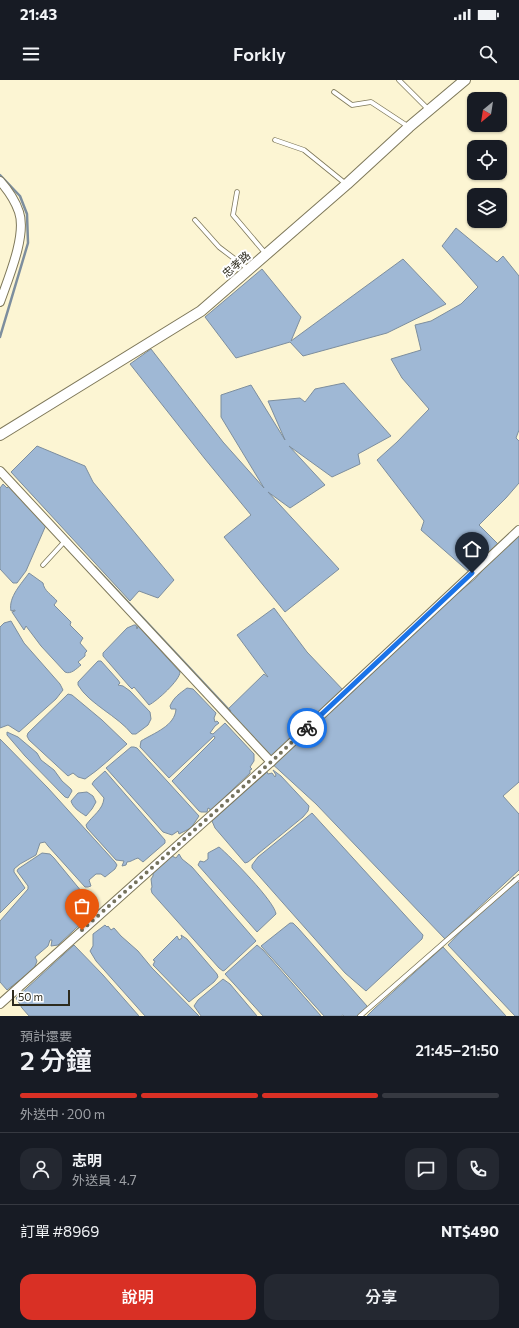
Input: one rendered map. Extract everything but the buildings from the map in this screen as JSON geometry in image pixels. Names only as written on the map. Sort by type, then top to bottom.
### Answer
[{"type":"street","name":"忠孝路","points":[[0,435],[201,311],[409,127],[465,80]]},
{"type":"street","points":[[0,181],[10,192],[20,213],[20,240],[0,302]]},
{"type":"street","points":[[0,471],[66,540],[271,762]]},
{"type":"street","points":[[0,1004],[271,762],[519,530]]},
{"type":"lane","points":[[399,80],[430,110]]},
{"type":"lane","points":[[334,92],[352,105],[371,102],[409,127]]},
{"type":"lane","points":[[274,140],[304,150],[346,184]]},
{"type":"lane","points":[[237,192],[233,215],[266,254]]},
{"type":"lane","points":[[195,220],[219,247],[249,269]]},
{"type":"lane","points":[[43,564],[66,540]]},
{"type":"lane","points":[[360,1016],[519,877]]},
{"type":"water","points":[[456,228],[497,262],[503,256],[519,276],[519,430],[516,438],[519,441],[519,483],[479,525],[502,548],[519,532],[519,782],[503,796],[519,814],[519,870],[445,939],[316,804],[269,761],[224,713],[264,674],[268,677],[237,635],[274,608],[307,652],[345,692],[407,635],[475,579],[500,550],[469,572],[421,530],[424,521],[377,460],[429,409],[402,378],[391,359],[421,350],[415,325],[431,321],[461,304],[478,287],[442,246]]},
{"type":"water","points":[[403,259],[446,304],[387,333],[303,356],[290,342],[236,358],[205,317],[262,269],[301,317],[291,341]]},
{"type":"water","points":[[151,349],[223,442],[264,488],[221,417],[221,395],[251,385],[285,440],[268,401],[300,398],[305,402],[315,389],[344,383],[391,436],[358,454],[360,464],[332,477],[289,446],[325,485],[290,508],[268,492],[339,569],[285,612],[224,537],[251,515],[130,364]]},
{"type":"water","points":[[37,446],[85,466],[93,482],[174,580],[158,598],[139,591],[130,601],[11,472]]},
{"type":"water","points":[[3,484],[7,488],[9,486],[46,525],[26,571],[17,583],[13,583],[0,569],[0,488]]},
{"type":"water","points":[[29,573],[43,583],[47,591],[57,601],[54,605],[71,622],[70,625],[83,638],[80,643],[87,651],[85,656],[78,662],[81,665],[72,672],[65,672],[41,646],[26,626],[24,630],[12,612],[15,610],[11,611],[14,595]]},
{"type":"water","points":[[11,621],[24,643],[60,684],[63,690],[56,699],[19,732],[8,725],[0,728],[0,627],[4,623]]},
{"type":"water","points":[[136,625],[137,629],[138,626],[180,672],[179,676],[172,685],[149,705],[134,687],[132,689],[129,686],[103,656],[103,653],[127,628]]},
{"type":"water","points":[[98,661],[101,661],[118,680],[120,683],[118,685],[123,686],[130,691],[150,712],[151,719],[148,725],[136,734],[132,734],[119,721],[96,704],[78,685],[78,682]]},
{"type":"water","points":[[187,688],[193,689],[216,713],[214,718],[215,722],[217,721],[219,723],[210,733],[213,734],[225,723],[254,754],[254,761],[250,767],[252,769],[250,770],[250,773],[210,811],[208,808],[207,812],[199,811],[172,781],[215,738],[214,736],[169,778],[140,747],[141,741],[163,728],[172,720],[176,709],[171,709],[170,706],[175,698]]},
{"type":"water","points":[[68,694],[72,695],[102,720],[127,744],[85,779],[78,777],[73,773],[68,776],[29,740],[27,736],[28,733]]},
{"type":"water","points":[[7,732],[18,737],[37,753],[41,760],[54,770],[72,791],[68,798],[65,797],[25,756],[7,735]]},
{"type":"water","points":[[0,739],[48,788],[117,865],[115,869],[105,877],[101,874],[96,874],[89,880],[91,886],[85,887],[45,842],[40,843],[36,855],[14,869],[14,872],[25,888],[0,913]]},
{"type":"water","points":[[131,747],[137,748],[199,816],[191,828],[179,834],[178,831],[172,835],[163,832],[106,768]]},
{"type":"water","points":[[273,770],[281,776],[309,806],[308,811],[303,817],[245,863],[215,828],[212,821],[267,772],[268,774],[272,773],[275,777],[276,775]]},
{"type":"water","points":[[105,771],[165,840],[165,843],[143,862],[138,858],[127,862],[126,865],[122,866],[124,861],[116,860],[87,828],[86,825],[102,806],[104,798],[92,784]]},
{"type":"water","points":[[87,792],[93,796],[96,802],[86,816],[75,808],[71,801],[78,793]]},
{"type":"water","points":[[312,813],[423,935],[422,939],[366,991],[345,973],[252,868],[252,865],[258,857]]},
{"type":"water","points":[[219,847],[251,879],[274,908],[276,914],[257,932],[198,865],[200,861],[204,862],[208,859],[208,853]]},
{"type":"water","points":[[42,853],[50,854],[54,858],[91,903],[84,911],[88,917],[58,945],[51,946],[52,940],[50,940],[48,946],[35,957],[37,961],[34,969],[7,990],[0,982],[0,921],[28,889],[28,886],[17,871],[18,869]]},
{"type":"water","points":[[179,854],[256,941],[223,971],[152,893],[151,879],[153,872],[172,856],[176,858]]},
{"type":"water","points":[[514,877],[519,883],[519,1016],[515,1016],[448,945]]},
{"type":"water","points":[[290,923],[293,923],[298,928],[367,1006],[357,1016],[324,1016],[261,946]]},
{"type":"water","points":[[105,925],[111,930],[114,928],[138,951],[152,968],[199,1016],[145,1016],[96,961],[90,951],[93,946],[93,934]]},
{"type":"water","points":[[181,935],[187,939],[218,977],[189,1002],[153,965],[155,961],[153,960],[177,936],[179,940],[182,938]]},
{"type":"water","points":[[74,945],[139,1016],[29,1016],[16,998]]},
{"type":"water","points":[[257,945],[321,1016],[263,1016],[225,974]]},
{"type":"water","points":[[443,947],[506,1016],[367,1016],[375,1008]]},
{"type":"water","points":[[223,979],[230,984],[257,1016],[201,1016],[194,1006],[198,1000]]},
{"type":"waterway","points":[[0,175],[20,196],[27,214],[28,243],[0,337]]},
{"type":"waterway","points":[[95,567],[230,711]]},
{"type":"way so far","points":[[82,930],[271,762],[307,728]]},
{"type":"route","points":[[307,728],[472,573]]}]
